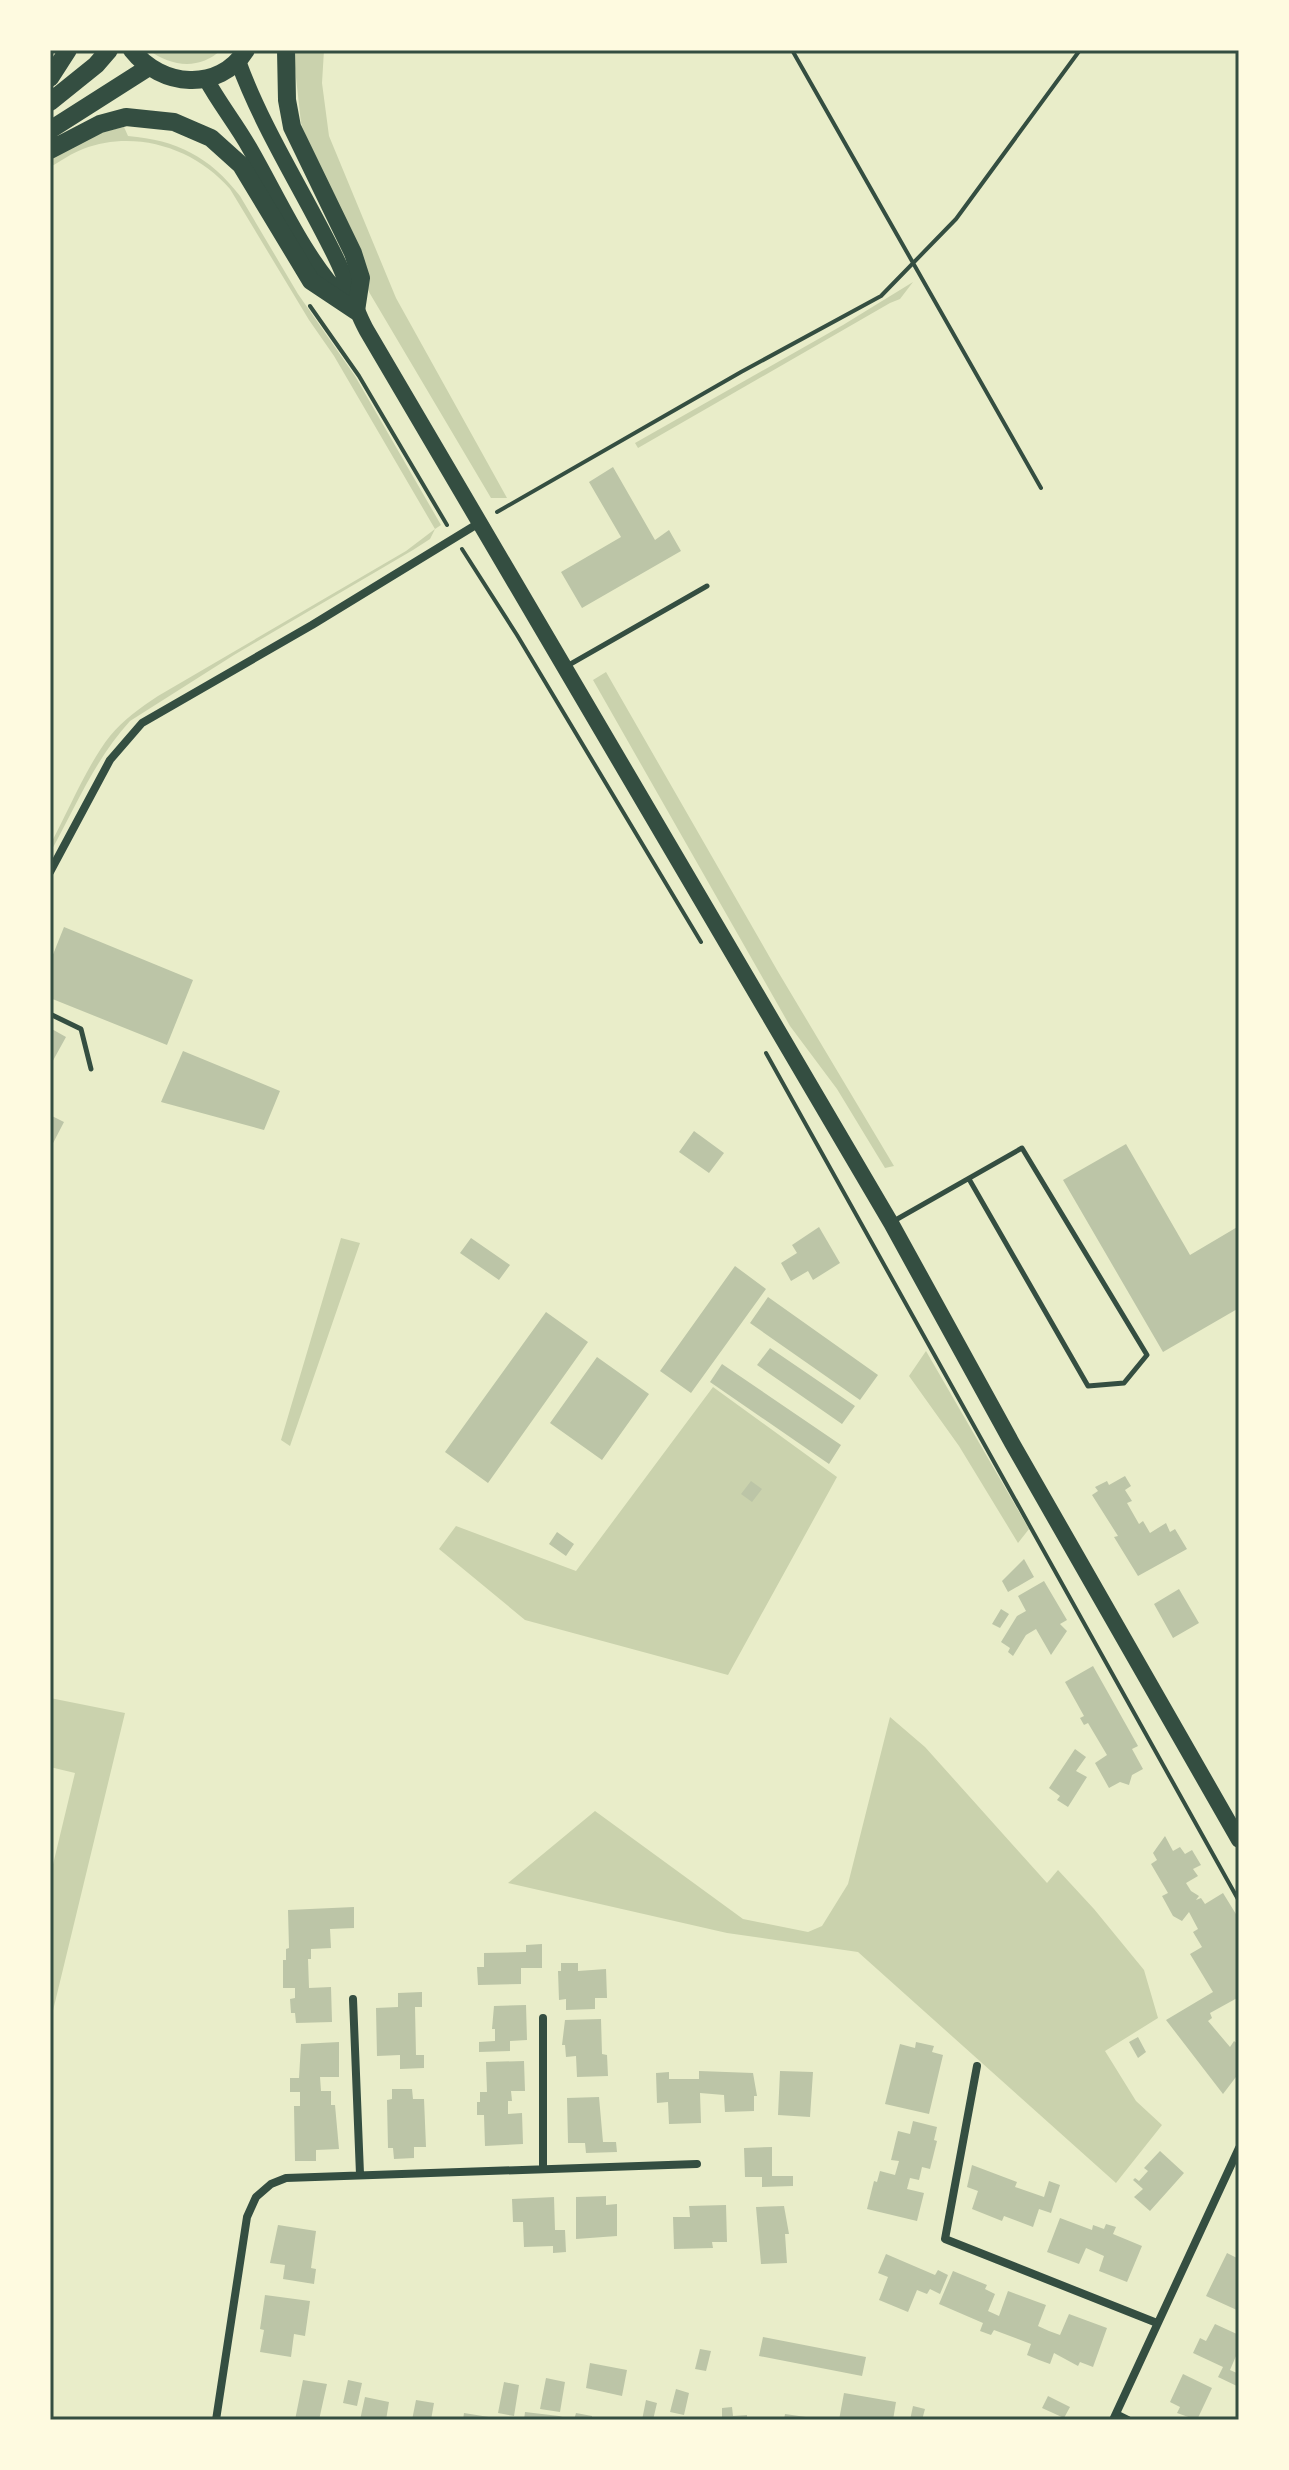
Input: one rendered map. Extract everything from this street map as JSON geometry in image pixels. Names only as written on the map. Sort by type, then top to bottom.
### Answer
[{"type":"main road","points":[[50,78],[68,50]]},
{"type":"main road","points":[[50,102],[96,65],[109,50]]},
{"type":"main road","points":[[132,50],[149,67],[177,80],[206,79],[222,73],[242,55],[251,96],[338,261],[356,311],[891,1223],[1012,1443],[1239,1840]]},
{"type":"main road","points":[[286,50],[287,100],[292,127],[353,253],[361,278],[356,311]]},
{"type":"main road","points":[[50,130],[149,67]]},
{"type":"main road","points":[[206,79],[247,143],[320,270],[356,311]]},
{"type":"main road","points":[[50,150],[100,124],[126,117],[174,122],[211,138],[241,165],[311,281],[356,311]]},
{"type":"street","points":[[50,872],[110,760],[142,723],[312,625],[479,523]]},
{"type":"street","points":[[353,1999],[360,2174]]},
{"type":"street","points":[[543,2018],[543,2169]]},
{"type":"street","points":[[977,2066],[945,2239],[1157,2323]]},
{"type":"street","points":[[1128,2420],[1115,2417],[1239,2148]]},
{"type":"street","points":[[216,2420],[247,2217],[256,2197],[271,2184],[286,2178],[360,2174],[697,2164]]},
{"type":"lane","points":[[566,666],[707,586]]},
{"type":"lane","points":[[50,1014],[81,1029],[91,1069]]},
{"type":"lane","points":[[891,1223],[1022,1148],[1147,1355],[1124,1383],[1088,1386],[969,1179]]},
{"type":"path","points":[[792,50],[1041,488]]},
{"type":"path","points":[[479,523],[701,394],[881,296],[956,219],[1080,50]]},
{"type":"path","points":[[306,299],[359,376],[704,947]]},
{"type":"path","points":[[760,1042],[1239,1901]]},
{"type":"green space","points":[[149,50],[221,50],[204,61],[185,64],[167,60]]},
{"type":"green space","points":[[293,50],[324,50],[322,83],[329,136],[396,298],[507,498],[491,498],[369,292],[349,229],[316,163],[301,123]]},
{"type":"green space","points":[[124,127],[128,136],[177,146],[191,153],[229,182],[298,294],[355,376],[441,525],[435,529],[334,356],[230,189],[216,175],[182,153],[163,146],[123,141],[83,149],[50,167],[50,157],[86,136]]},
{"type":"green space","points":[[913,282],[900,299],[638,448],[635,443],[843,325]]},
{"type":"green space","points":[[435,529],[430,539],[413,550],[234,655],[130,721],[96,768],[50,853],[50,845],[93,761],[126,719],[158,696],[406,551]]},
{"type":"green space","points":[[606,672],[894,1166],[885,1168],[837,1089],[790,1026],[593,680]]},
{"type":"green space","points":[[341,1238],[360,1243],[290,1446],[281,1440]]},
{"type":"green space","points":[[926,1351],[1029,1529],[1018,1543],[959,1446],[909,1376]]},
{"type":"green space","points":[[713,1387],[837,1477],[728,1675],[525,1620],[439,1549],[456,1526],[576,1571]]},
{"type":"green space","points":[[50,1698],[125,1713],[50,2023],[50,1877],[75,1773],[50,1767]]},
{"type":"green space","points":[[890,1717],[925,1747],[1047,1883],[1058,1870],[1144,1970],[1158,2018],[1105,2051],[1136,2101],[1162,2125],[1116,2183],[858,1952],[727,1933],[508,1883],[595,1811],[743,1919],[808,1932],[822,1926],[848,1884]]},
{"type":"building","points":[[613,467],[655,540],[669,530],[681,551],[582,608],[561,572],[621,537],[589,482]]},
{"type":"building","points":[[64,927],[193,980],[167,1045],[50,998],[50,962]]},
{"type":"building","points":[[50,1028],[66,1037],[50,1066]]},
{"type":"building","points":[[183,1051],[280,1091],[264,1130],[161,1102]]},
{"type":"building","points":[[50,1115],[64,1122],[50,1149]]},
{"type":"building","points":[[694,1131],[724,1153],[709,1173],[679,1152]]},
{"type":"building","points":[[1126,1144],[1190,1255],[1239,1226],[1239,1308],[1163,1352],[1063,1180]]},
{"type":"building","points":[[819,1227],[840,1263],[813,1280],[808,1271],[791,1281],[781,1263],[797,1253],[792,1245]]},
{"type":"building","points":[[471,1238],[510,1265],[499,1280],[460,1253]]},
{"type":"building","points":[[735,1266],[766,1289],[691,1393],[660,1371]]},
{"type":"building","points":[[768,1297],[878,1375],[860,1400],[750,1323]]},
{"type":"building","points":[[546,1312],[588,1342],[488,1483],[445,1452]]},
{"type":"building","points":[[770,1348],[855,1406],[842,1424],[757,1365]]},
{"type":"building","points":[[597,1357],[649,1394],[602,1460],[550,1423]]},
{"type":"building","points":[[722,1364],[841,1445],[829,1464],[710,1382]]},
{"type":"building","points":[[1125,1476],[1131,1486],[1125,1490],[1132,1501],[1127,1503],[1139,1524],[1143,1521],[1150,1533],[1166,1523],[1170,1532],[1175,1529],[1187,1549],[1138,1576],[1092,1495],[1098,1491],[1095,1487],[1107,1481],[1109,1485]]},
{"type":"building","points":[[751,1481],[762,1489],[752,1502],[741,1494]]},
{"type":"building","points":[[557,1532],[574,1544],[566,1556],[549,1544]]},
{"type":"building","points":[[1024,1559],[1034,1577],[1008,1592],[1002,1581]]},
{"type":"building","points":[[1044,1581],[1067,1620],[1060,1624],[1067,1631],[1051,1655],[1036,1629],[1026,1635],[1013,1656],[1008,1652],[1010,1648],[1001,1642],[1017,1616],[1026,1611],[1018,1596]]},
{"type":"building","points":[[1179,1589],[1199,1623],[1173,1638],[1154,1604]]},
{"type":"building","points":[[1001,1609],[1009,1614],[1000,1628],[992,1624]]},
{"type":"building","points":[[1093,1666],[1138,1746],[1132,1749],[1143,1769],[1132,1775],[1129,1785],[1120,1782],[1109,1788],[1095,1763],[1107,1755],[1088,1723],[1084,1725],[1080,1718],[1084,1716],[1065,1682]]},
{"type":"building","points":[[1075,1749],[1086,1757],[1076,1771],[1087,1777],[1068,1807],[1057,1800],[1060,1796],[1049,1788]]},
{"type":"building","points":[[1165,1836],[1173,1851],[1180,1847],[1185,1854],[1192,1850],[1201,1865],[1193,1869],[1198,1876],[1186,1883],[1199,1896],[1196,1900],[1201,1898],[1205,1904],[1223,1893],[1239,1919],[1239,1997],[1210,2013],[1212,2018],[1208,2021],[1230,2047],[1234,2041],[1239,2045],[1239,2073],[1223,2094],[1166,2020],[1213,1992],[1190,1954],[1202,1947],[1193,1932],[1198,1929],[1189,1912],[1182,1921],[1173,1916],[1162,1896],[1168,1893],[1151,1864],[1157,1860],[1153,1853]]},
{"type":"building","points":[[354,1907],[354,1928],[330,1929],[331,1948],[311,1949],[311,1959],[308,1959],[309,1988],[331,1987],[332,2022],[296,2023],[295,2013],[291,2013],[290,1999],[295,1998],[295,1988],[283,1988],[283,1960],[286,1960],[286,1949],[289,1948],[288,1910]]},
{"type":"building","points":[[542,1944],[542,1968],[521,1968],[521,1984],[478,1985],[477,1967],[484,1967],[484,1953],[526,1952],[526,1945]]},
{"type":"building","points":[[561,1963],[578,1963],[578,1971],[606,1969],[607,1998],[595,1998],[595,2009],[566,2010],[566,1999],[559,2000],[558,1971],[561,1971]]},
{"type":"building","points":[[422,1992],[422,2007],[415,2007],[416,2055],[424,2055],[424,2068],[400,2069],[400,2055],[377,2056],[376,2008],[398,2007],[398,1993]]},
{"type":"building","points":[[526,2005],[527,2040],[510,2041],[510,2051],[479,2052],[479,2042],[495,2041],[495,2029],[492,2029],[494,2006]]},
{"type":"building","points":[[601,2019],[602,2054],[607,2055],[608,2076],[577,2077],[576,2056],[566,2057],[565,2045],[562,2045],[565,2020]]},
{"type":"building","points":[[1138,2037],[1146,2052],[1138,2058],[1129,2042]]},
{"type":"building","points":[[339,2042],[339,2077],[320,2077],[321,2091],[331,2091],[331,2105],[335,2105],[339,2149],[316,2150],[316,2161],[295,2161],[294,2106],[300,2106],[300,2092],[290,2092],[290,2078],[299,2078],[301,2044]]},
{"type":"building","points":[[916,2042],[934,2046],[932,2052],[943,2055],[929,2114],[885,2104],[900,2044],[915,2048]]},
{"type":"building","points":[[524,2061],[525,2091],[511,2091],[512,2101],[508,2101],[508,2114],[522,2113],[523,2144],[485,2146],[484,2115],[477,2115],[477,2102],[480,2102],[480,2092],[487,2092],[486,2062]]},
{"type":"building","points":[[699,2071],[753,2073],[757,2096],[754,2096],[754,2111],[725,2112],[724,2095],[700,2093],[701,2123],[669,2124],[668,2102],[657,2103],[656,2073],[669,2072],[669,2079],[699,2079]]},
{"type":"building","points":[[780,2071],[813,2072],[810,2117],[778,2115]]},
{"type":"building","points":[[392,2089],[412,2089],[413,2099],[424,2099],[426,2147],[414,2147],[414,2158],[394,2159],[393,2148],[388,2148],[387,2100],[392,2099]]},
{"type":"building","points":[[599,2097],[603,2142],[616,2142],[617,2152],[586,2153],[585,2143],[568,2143],[567,2098]]},
{"type":"building","points":[[913,2121],[937,2127],[930,2169],[922,2167],[919,2180],[910,2178],[907,2189],[924,2193],[917,2221],[867,2209],[874,2181],[877,2182],[880,2171],[895,2175],[899,2161],[891,2160],[898,2131],[910,2134]]},
{"type":"building","points":[[772,2147],[772,2176],[793,2176],[793,2186],[762,2187],[762,2177],[745,2177],[744,2148]]},
{"type":"building","points":[[1160,2151],[1184,2173],[1150,2211],[1134,2197],[1143,2189],[1133,2180],[1139,2181],[1148,2171],[1144,2168]]},
{"type":"building","points":[[972,2165],[1017,2182],[1015,2187],[1044,2197],[1049,2181],[1060,2185],[1051,2213],[1039,2209],[1033,2227],[1004,2216],[1002,2221],[972,2209],[978,2191],[967,2187]]},
{"type":"building","points":[[606,2196],[606,2205],[617,2204],[617,2236],[576,2239],[576,2197]]},
{"type":"building","points":[[554,2197],[555,2230],[565,2230],[566,2252],[553,2253],[553,2246],[524,2247],[523,2222],[513,2222],[512,2199]]},
{"type":"building","points":[[726,2205],[727,2242],[712,2242],[713,2248],[674,2249],[673,2217],[690,2217],[689,2206]]},
{"type":"building","points":[[784,2206],[789,2234],[785,2234],[787,2263],[761,2264],[756,2207]]},
{"type":"building","points":[[1060,2218],[1092,2230],[1093,2225],[1104,2229],[1106,2224],[1116,2227],[1113,2234],[1142,2246],[1127,2282],[1099,2271],[1104,2256],[1086,2248],[1079,2264],[1047,2252]]},
{"type":"building","points":[[278,2225],[316,2231],[311,2268],[316,2269],[314,2284],[283,2279],[285,2265],[270,2263]]},
{"type":"building","points":[[1227,2253],[1239,2259],[1239,2311],[1206,2296]]},
{"type":"building","points":[[886,2254],[935,2275],[938,2270],[948,2275],[940,2294],[930,2289],[927,2294],[917,2290],[908,2312],[879,2300],[888,2277],[878,2273]]},
{"type":"building","points":[[953,2271],[987,2285],[985,2289],[995,2294],[988,2311],[999,2316],[1008,2291],[1046,2305],[1038,2326],[1049,2331],[1060,2335],[1069,2314],[1107,2328],[1093,2367],[1080,2362],[1078,2366],[1054,2353],[1050,2364],[1039,2360],[1027,2355],[1031,2344],[994,2330],[991,2335],[980,2331],[983,2323],[939,2304]]},
{"type":"building","points":[[265,2295],[310,2301],[305,2336],[294,2334],[291,2357],[260,2352]]},
{"type":"building","points":[[1215,2324],[1239,2335],[1239,2349],[1230,2370],[1239,2374],[1239,2387],[1218,2377],[1223,2367],[1193,2353],[1200,2338],[1206,2341]]},
{"type":"building","points":[[763,2337],[866,2357],[862,2376],[759,2356]]},
{"type":"building","points":[[700,2349],[711,2351],[706,2371],[695,2369]]},
{"type":"building","points":[[590,2363],[627,2370],[622,2396],[586,2388]]},
{"type":"building","points":[[1183,2374],[1212,2388],[1197,2420],[1177,2413],[1180,2407],[1170,2402]]},
{"type":"building","points":[[546,2378],[565,2382],[560,2412],[540,2409]]},
{"type":"building","points":[[303,2380],[327,2384],[319,2420],[295,2420]]},
{"type":"building","points":[[348,2380],[362,2383],[357,2406],[343,2403]]},
{"type":"building","points":[[504,2382],[519,2385],[514,2416],[498,2413]]},
{"type":"building","points":[[676,2389],[689,2393],[684,2415],[670,2412]]},
{"type":"building","points":[[844,2393],[896,2402],[893,2420],[839,2420]]},
{"type":"building","points":[[1048,2396],[1070,2407],[1064,2418],[1042,2408]]},
{"type":"building","points":[[365,2397],[389,2402],[386,2420],[360,2420]]},
{"type":"building","points":[[416,2400],[434,2403],[431,2420],[412,2420]]},
{"type":"building","points":[[646,2400],[657,2403],[653,2420],[642,2420]]},
{"type":"building","points":[[913,2406],[925,2409],[922,2420],[910,2420]]},
{"type":"building","points":[[732,2407],[733,2416],[747,2415],[747,2420],[722,2420],[722,2408]]},
{"type":"building","points":[[525,2412],[559,2416],[573,2420],[524,2420]]},
{"type":"building","points":[[464,2413],[495,2418],[495,2420],[463,2420]]},
{"type":"building","points":[[576,2413],[592,2416],[592,2420],[574,2420]]},
{"type":"building","points":[[785,2414],[813,2418],[784,2420]]}]
